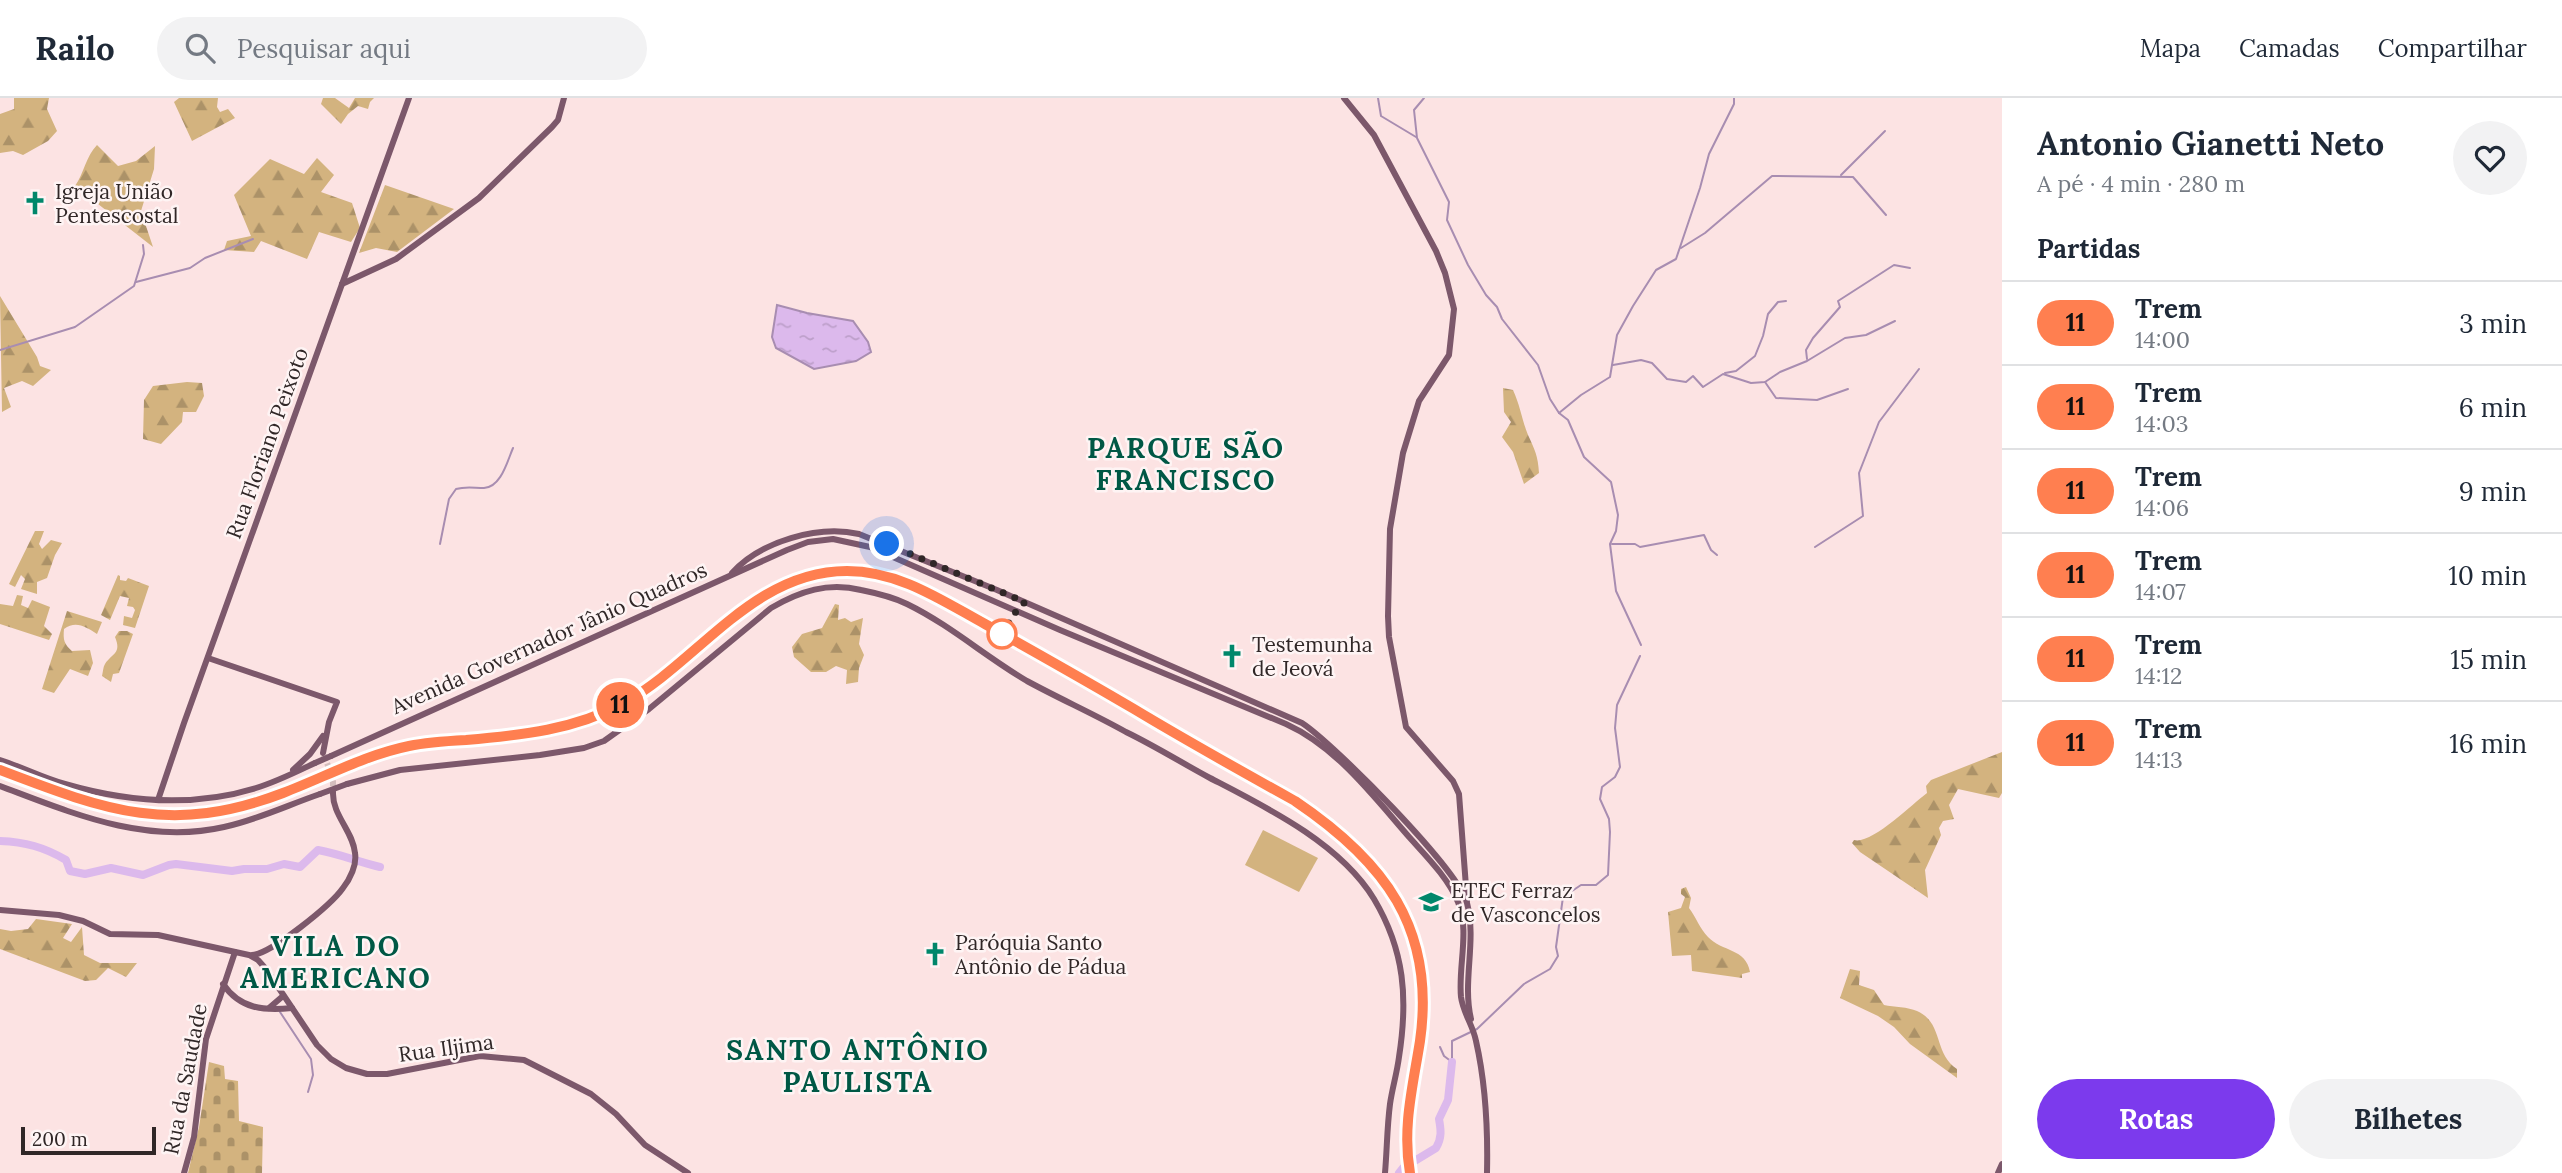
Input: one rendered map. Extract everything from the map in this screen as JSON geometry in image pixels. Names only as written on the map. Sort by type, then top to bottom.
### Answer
[{"type":"main road","name":"Rua Floriano Peixoto","points":[[158,800],[409,98]]},
{"type":"main road","points":[[342,284],[396,259],[479,198],[558,120],[564,98]]},
{"type":"main road","points":[[1344,98],[1374,135],[1436,251],[1454,309],[1449,355],[1414,413],[1403,453],[1390,529],[1388,637],[1406,727],[1457,788],[1461,807],[1465,881],[1462,1004],[1472,1028]]},
{"type":"main road","name":"Avenida Governador Jânio Quadros","points":[[730,576],[756,554],[811,532],[843,531],[880,541],[1134,648],[1303,727],[1335,754]]},
{"type":"main road","name":"Avenida Governador Jânio Quadros","points":[[0,760],[62,783],[107,795],[158,800],[200,799],[257,788],[758,563],[808,542],[833,539],[889,554],[1077,637],[1303,727]]},
{"type":"main road","points":[[756,554],[758,563]]},
{"type":"main road","points":[[0,786],[111,825],[175,832],[222,828],[348,784],[400,770],[584,748],[604,741],[674,688],[771,608],[794,595],[818,587],[861,590],[905,603],[989,659],[1232,789],[1312,837],[1346,864],[1375,901],[1399,955],[1404,1007],[1399,1059],[1390,1104],[1385,1173]]},
{"type":"main road","points":[[1017,610],[1025,602]]},
{"type":"main road","points":[[1031,616],[1035,610],[1057,616]]},
{"type":"main road","points":[[1077,637],[1093,638],[1098,634]]},
{"type":"main road","points":[[1130,659],[1135,653],[1134,648]]},
{"type":"main road","points":[[1145,665],[1147,654]]},
{"type":"main road","points":[[208,658],[337,702],[317,746],[286,776]]},
{"type":"main road","points":[[327,755],[329,722]]},
{"type":"main road","points":[[1335,754],[1436,857],[1462,891]]},
{"type":"main road","points":[[1335,754],[1434,865],[1463,903]]},
{"type":"main road","points":[[249,955],[270,949],[336,897],[350,878],[355,861],[354,848],[334,804],[333,792]]},
{"type":"main road","points":[[1465,881],[1462,891],[1469,920],[1468,998],[1487,1111],[1487,1173]]},
{"type":"main road","name":"Rua Iljima","points":[[0,910],[59,915],[83,921],[110,934],[158,935],[249,955],[258,960],[266,970],[323,1052],[339,1064],[358,1072],[387,1074],[480,1056],[524,1060],[591,1094],[616,1114],[645,1145],[688,1173]]},
{"type":"main road","points":[[266,970],[270,949]]},
{"type":"main road","name":"Rua da Saudade","points":[[184,1173],[194,1138],[206,1039],[231,951]]},
{"type":"main road","points":[[1461,969],[1469,972]]},
{"type":"main road","points":[[223,984],[229,992],[251,1008],[292,1008]]},
{"type":"main road","points":[[220,993],[229,992]]},
{"type":"main road","points":[[269,1008],[283,996]]},
{"type":"main road","points":[[1998,1173],[2002,1164]]},
{"type":"green space","points":[[14,98],[49,98],[47,109],[57,131],[48,141],[23,155],[13,151],[0,153],[0,114],[14,109]]},
{"type":"green space","points":[[179,98],[218,98],[217,107],[220,112],[228,109],[235,118],[192,141],[174,102]]},
{"type":"green space","points":[[323,98],[335,98],[349,108],[355,98],[374,98],[368,109],[358,106],[341,124],[321,104]]},
{"type":"green space","points":[[97,145],[118,166],[136,161],[155,146],[154,169],[141,211],[153,247],[75,186]]},
{"type":"green space","points":[[317,158],[334,175],[321,192],[352,203],[360,228],[351,242],[319,232],[307,259],[261,241],[254,252],[224,250],[227,241],[251,236],[234,195],[270,159],[304,174]]},
{"type":"green space","points":[[385,185],[454,209],[397,252],[376,248],[359,253]]},
{"type":"green space","points":[[0,296],[40,366],[51,370],[33,386],[22,381],[4,388],[11,407],[2,412]]},
{"type":"green space","points":[[202,383],[204,396],[196,412],[183,412],[182,422],[161,444],[143,439],[144,400],[153,386]]},
{"type":"green space","points":[[1503,388],[1513,390],[1537,457],[1539,473],[1524,484],[1513,452],[1502,437],[1511,422],[1504,412]]},
{"type":"green space","points":[[35,531],[44,531],[39,544],[42,549],[51,540],[62,543],[47,578],[37,582],[37,594],[21,589],[25,579],[21,575],[15,587],[9,584]]},
{"type":"green space","points":[[118,575],[120,580],[126,581],[128,578],[149,586],[135,628],[123,625],[124,616],[132,618],[135,610],[127,606],[129,598],[120,596],[110,620],[101,615]]},
{"type":"green space","points":[[17,595],[23,596],[21,605],[28,608],[32,600],[50,607],[44,626],[52,634],[49,640],[0,624],[0,604],[13,606]]},
{"type":"green space","points":[[835,604],[839,605],[838,620],[845,618],[851,622],[863,618],[859,644],[864,655],[858,682],[846,684],[847,670],[836,666],[826,672],[811,672],[794,657],[792,647],[802,634],[822,628]]},
{"type":"green space","points":[[67,611],[102,622],[97,634],[77,625],[64,629],[67,646],[72,651],[90,650],[93,663],[88,676],[70,669],[54,693],[42,689]]},
{"type":"green space","points":[[119,631],[133,634],[119,673],[113,674],[111,682],[102,676],[103,668],[117,650],[115,637]]},
{"type":"green space","points":[[2002,752],[2002,793],[1999,798],[1958,789],[1949,805],[1954,819],[1943,821],[1939,828],[1941,835],[1925,870],[1928,898],[1860,852],[1852,843],[1891,823],[1927,793],[1926,786],[1931,780]]},
{"type":"green space","points":[[1263,830],[1318,858],[1299,892],[1245,865]]},
{"type":"green space","points":[[1686,887],[1691,898],[1689,908],[1705,934],[1714,942],[1739,954],[1748,964],[1750,972],[1742,974],[1742,978],[1692,971],[1691,955],[1672,956],[1668,912],[1681,908],[1685,897],[1681,894],[1681,889]]},
{"type":"green space","points":[[36,919],[72,924],[63,938],[71,942],[82,927],[84,955],[100,963],[137,963],[126,977],[108,968],[96,980],[85,981],[0,949],[0,929],[28,929]]},
{"type":"green space","points":[[1850,969],[1860,971],[1859,985],[1874,990],[1884,1005],[1917,1011],[1925,1016],[1935,1030],[1944,1055],[1957,1069],[1957,1078],[1910,1044],[1894,1027],[1878,1016],[1840,998]]},
{"type":"green space","points":[[209,1062],[224,1066],[225,1079],[238,1081],[239,1121],[263,1127],[262,1173],[188,1173],[199,1127]]},
{"type":"water","points":[[777,305],[853,321],[868,342],[871,352],[856,361],[814,369],[776,348],[772,337]]},
{"type":"waterway","points":[[1378,98],[1381,116],[1416,137]]},
{"type":"waterway","points":[[1424,98],[1414,110],[1417,138],[1449,202],[1447,220],[1468,265],[1486,295],[1497,307],[1502,319],[1538,365],[1550,399],[1559,413],[1568,420],[1584,457],[1611,482],[1618,515],[1616,531],[1610,544],[1616,591],[1641,645]]},
{"type":"waterway","points":[[1559,413],[1610,377],[1617,335],[1633,306],[1656,270],[1676,259],[1709,154],[1734,104],[1734,98]]},
{"type":"waterway","points":[[1841,175],[1885,131]]},
{"type":"waterway","points":[[1681,248],[1705,233],[1772,176],[1853,177],[1886,215]]},
{"type":"waterway","points":[[136,282],[190,268],[205,258],[253,239]]},
{"type":"waterway","points":[[0,350],[75,327],[134,286],[144,254],[143,245]]},
{"type":"waterway","points":[[1807,359],[1806,350],[1840,307],[1838,301],[1894,265],[1910,268]]},
{"type":"waterway","points":[[1725,373],[1736,371],[1755,356],[1768,314],[1778,302],[1786,301]]},
{"type":"waterway","points":[[1613,365],[1641,360],[1652,363],[1667,379],[1686,382],[1693,376],[1703,387],[1723,374],[1751,383],[1765,382],[1845,338],[1866,335],[1895,321]]},
{"type":"waterway","points":[[1815,547],[1863,516],[1859,473],[1879,422],[1919,369]]},
{"type":"waterway","points":[[1765,382],[1776,398],[1817,400],[1848,389]]},
{"type":"waterway","points":[[440,544],[449,499],[456,489],[490,487],[503,473],[513,448]]},
{"type":"waterway","points":[[1612,544],[1635,544],[1640,547],[1704,535],[1711,550],[1717,555]]},
{"type":"waterway","points":[[1452,1062],[1452,1041],[1477,1029],[1524,984],[1550,969],[1558,956],[1556,947],[1563,897],[1581,885],[1596,885],[1608,875],[1609,819],[1600,799],[1602,787],[1615,777],[1620,767],[1615,728],[1617,705],[1640,656]]},
{"type":"waterway","points":[[0,841],[26,844],[50,852],[66,860],[70,871],[85,874],[111,868],[143,875],[176,864],[232,871],[267,869],[284,864],[300,867],[318,850],[380,867]]},
{"type":"waterway","points":[[280,1012],[311,1059],[313,1075],[308,1092]]},
{"type":"waterway","points":[[1440,1047],[1444,1056],[1452,1062]]},
{"type":"waterway","points":[[1399,1173],[1438,1144],[1441,1134],[1439,1119],[1448,1100],[1452,1062]]},
{"type":"tunnel","points":[[324,755],[333,779],[333,792]]},
{"type":"railway","points":[[0,770],[106,806],[139,812],[172,815],[206,813],[243,806],[393,750],[425,743],[531,732],[588,719],[606,712],[636,696],[751,604],[797,580],[821,573],[847,571],[866,572],[902,581],[1079,677],[1295,801],[1327,824],[1378,874],[1397,901],[1411,931],[1420,964],[1423,1001],[1408,1123],[1410,1173]]},
{"type":"train","name":"11","points":[[0,770],[81,801],[141,814],[175,816],[244,806],[376,754],[411,745],[571,726],[628,701],[728,622],[778,588],[814,575],[846,571],[881,574],[908,583],[1049,659],[1295,801],[1327,823],[1372,864],[1403,911],[1420,965],[1423,1015],[1407,1115],[1410,1173]]},
{"type":"place","name":"Igreja União Pentescostal","points":[[35,203]]},
{"type":"place","name":"Testemunha de Jeová","points":[[1232,656]]},
{"type":"place","name":"ETEC Ferraz de Vasconcelos","points":[[1431,902]]},
{"type":"place","name":"Paróquia Santo Antônio de Pádua","points":[[935,954]]},
{"type":"district","name":"PARQUE SÃO FRANCISCO","points":[[1186,464]]},
{"type":"district","name":"VILA DO AMERICANO","points":[[336,962]]},
{"type":"district","name":"SANTO ANTÔNIO PAULISTA","points":[[858,1066]]},
{"type":"route","points":[[887,544],[1025,602],[1002,634]]}]
